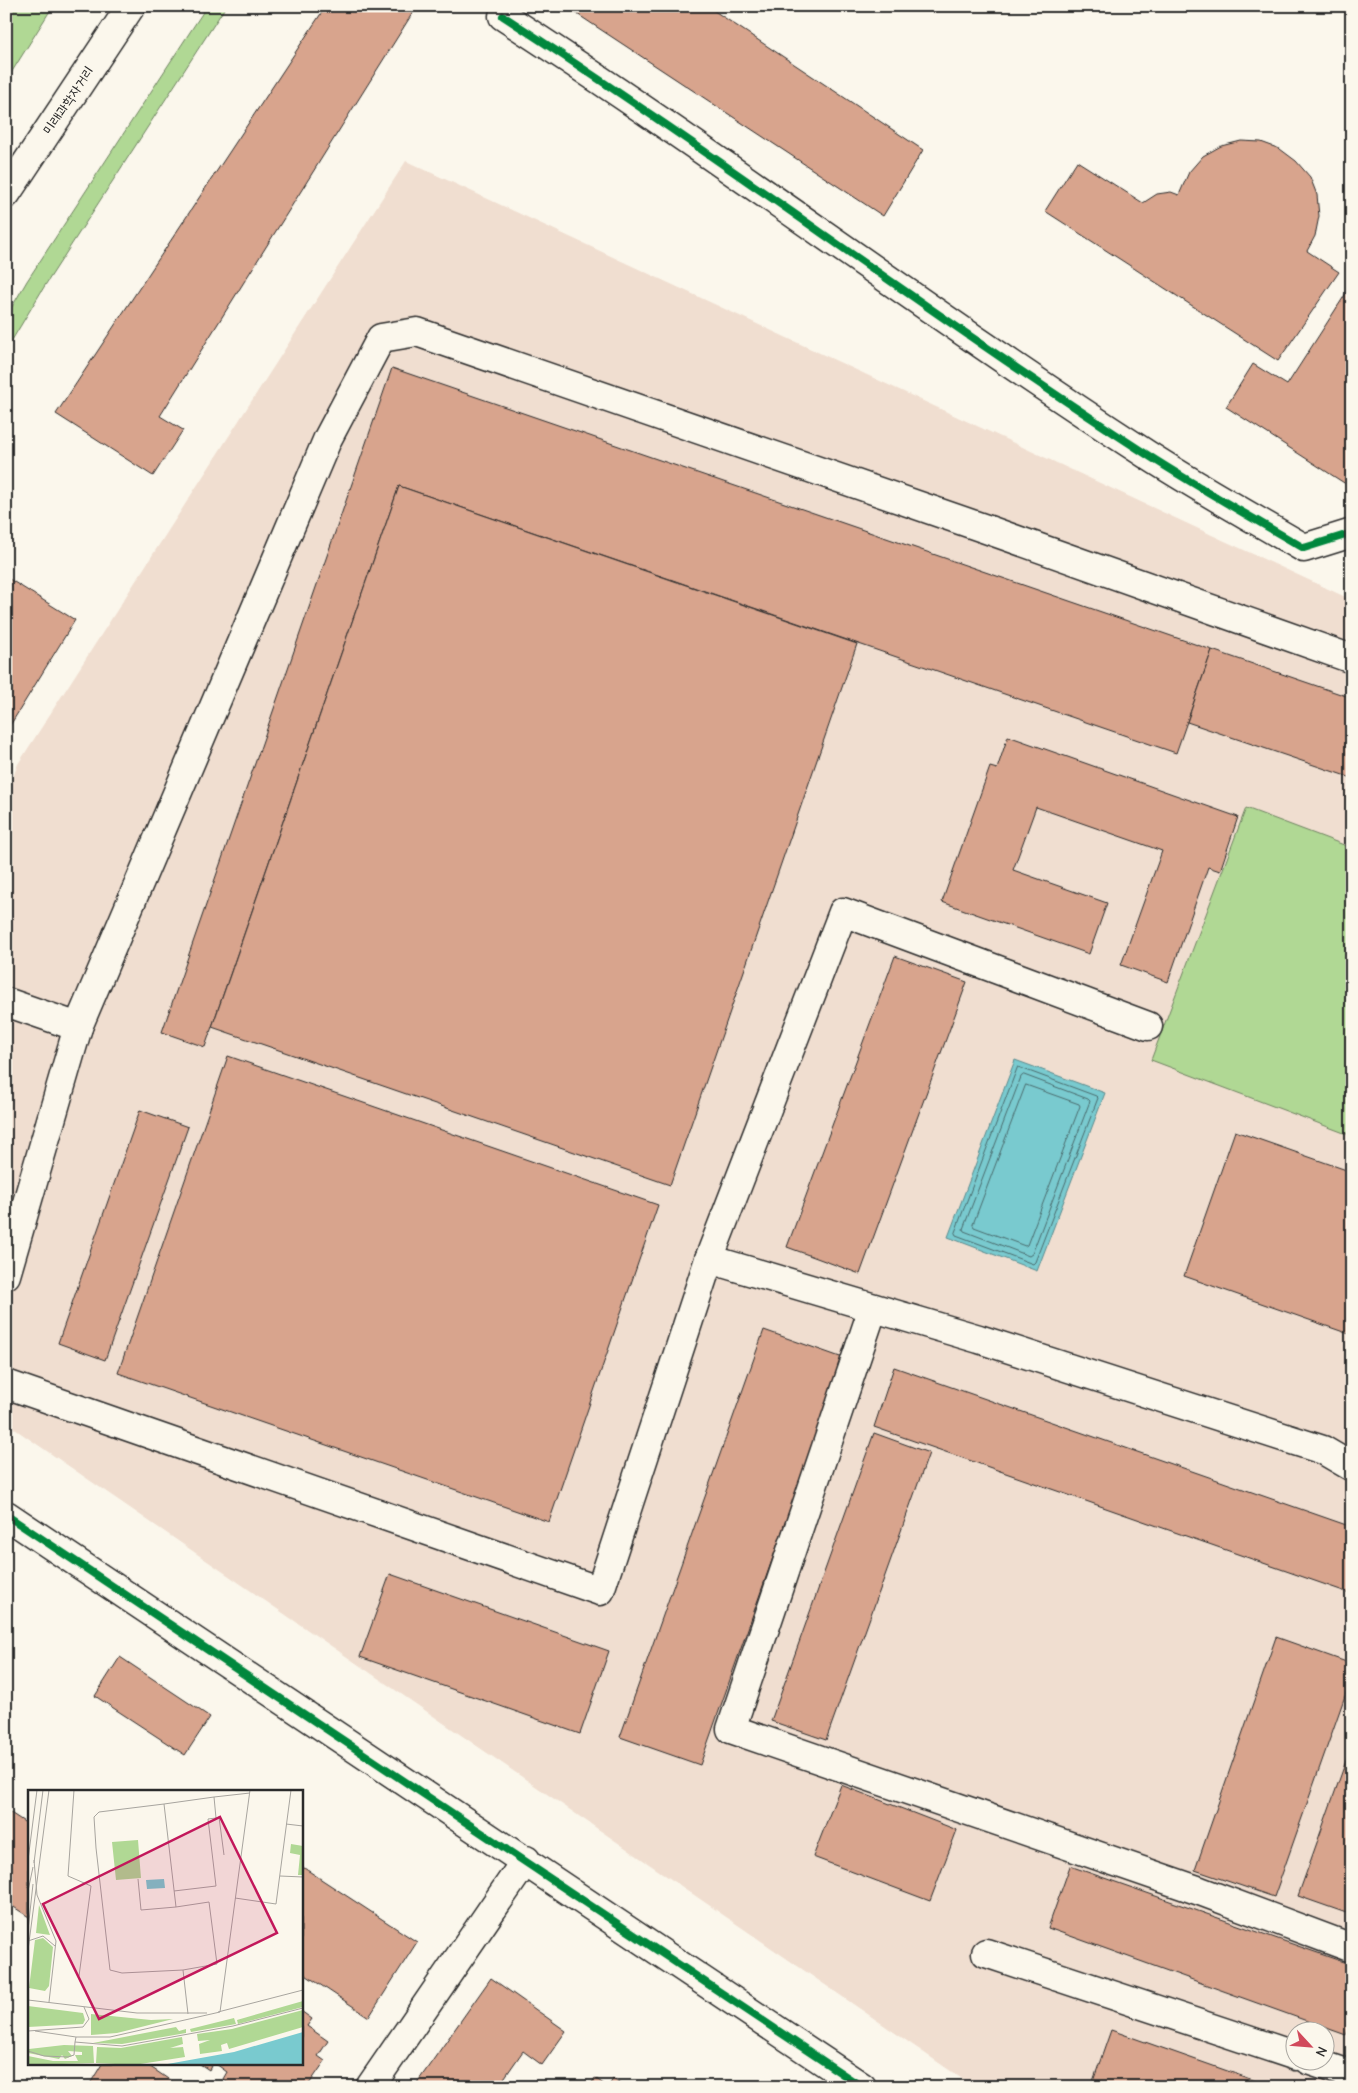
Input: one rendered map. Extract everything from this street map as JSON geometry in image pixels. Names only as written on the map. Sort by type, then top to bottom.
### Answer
[{"type":"street","name":"미래과학자거리","points":[[6,194],[131,6]]},
{"type":"street","points":[[503,16],[696,146],[923,305],[1148,455],[1304,548],[1352,533]]},
{"type":"street","points":[[6,1276],[78,1027],[328,438],[381,338],[417,332],[1352,659]]},
{"type":"street","points":[[6,1384],[600,1591],[710,1260],[843,912],[1148,1026]]},
{"type":"street","points":[[6,1002],[78,1027]]},
{"type":"street","points":[[710,1260],[979,1339],[1323,1450],[1352,1467]]},
{"type":"street","points":[[873,1308],[730,1729],[1200,1891],[1352,1948]]},
{"type":"street","points":[[6,1514],[526,1860],[862,2087]]},
{"type":"street","points":[[370,2087],[526,1860]]},
{"type":"street","points":[[986,1953],[1286,2053]]},
{"type":"street","points":[[1336,2070],[1352,2075]]},
{"type":"shaded area","points":[[406,161],[1352,600],[1352,2087],[974,2087],[6,1423],[6,795],[18,764]]},
{"type":"green space","points":[[6,6],[53,6],[6,81]]},
{"type":"green space","points":[[207,6],[226,6],[44,287],[6,350],[6,317],[27,281]]},
{"type":"green space","points":[[1246,808],[1352,848],[1352,1136],[1151,1060]]},
{"type":"water","points":[[1015,1060],[1105,1093],[1037,1271],[948,1237]]},
{"type":"building","points":[[326,6],[417,6],[160,416],[183,430],[153,476],[56,414]]},
{"type":"building","points":[[565,6],[707,6],[923,150],[883,216]]},
{"type":"building","points":[[1241,141],[1261,142],[1280,149],[1296,161],[1310,177],[1317,195],[1319,216],[1315,236],[1307,251],[1339,272],[1278,361],[1045,211],[1077,161],[1143,203],[1157,194],[1171,192],[1179,195],[1189,172],[1203,156],[1221,146]]},
{"type":"building","points":[[1352,284],[1352,420],[1349,425],[1352,427],[1352,488],[1226,407],[1253,364],[1287,385]]},
{"type":"building","points":[[392,368],[1212,650],[1176,753],[399,486],[205,1047],[162,1032]]},
{"type":"building","points":[[399,486],[857,644],[670,1185],[212,1027]]},
{"type":"building","points":[[6,577],[75,620],[6,732]]},
{"type":"building","points":[[1212,650],[1352,698],[1352,778],[1187,722]]},
{"type":"building","points":[[1008,736],[1238,817],[1220,871],[1208,867],[1168,982],[1121,965],[1162,851],[1036,807],[1013,870],[1107,903],[1089,954],[942,902],[990,767],[997,769]]},
{"type":"building","points":[[895,956],[967,982],[860,1274],[787,1247]]},
{"type":"building","points":[[228,1056],[658,1205],[549,1522],[118,1373]]},
{"type":"building","points":[[140,1110],[188,1127],[105,1360],[58,1343]]},
{"type":"building","points":[[1235,1131],[1352,1172],[1352,1335],[1184,1276]]},
{"type":"building","points":[[764,1330],[843,1358],[700,1765],[620,1737]]},
{"type":"building","points":[[894,1367],[1352,1527],[1352,1594],[874,1427]]},
{"type":"building","points":[[874,1433],[929,1453],[826,1740],[771,1721]]},
{"type":"building","points":[[390,1574],[609,1651],[580,1734],[360,1657]]},
{"type":"building","points":[[1276,1637],[1352,1664],[1352,1676],[1274,1897],[1195,1870]]},
{"type":"building","points":[[120,1657],[210,1717],[185,1755],[95,1696]]},
{"type":"building","points":[[1352,1744],[1352,1915],[1298,1896]]},
{"type":"building","points":[[841,1785],[957,1830],[930,1901],[813,1857]]},
{"type":"building","points":[[6,1810],[28,1824],[28,1916],[6,1902]]},
{"type":"building","points":[[1070,1866],[1352,1965],[1352,2020],[1346,2035],[1336,2031],[1336,2020],[1304,2020],[1048,1928]]},
{"type":"building","points":[[302,1867],[417,1942],[369,2017],[302,1973]]},
{"type":"building","points":[[491,1978],[566,2031],[542,2065],[523,2051],[498,2087],[414,2087]]},
{"type":"building","points":[[302,2012],[312,2019],[307,2026],[328,2041],[318,2056],[325,2061],[307,2087],[233,2087],[223,2079],[227,2072],[219,2066],[302,2066]]},
{"type":"building","points":[[1111,2030],[1273,2087],[1091,2087]]},
{"type":"building","points":[[101,2066],[149,2066],[180,2087],[88,2087]]},
{"type":"building","points":[[203,2066],[211,2066],[209,2070]]},
{"type":"building","points":[[595,2078],[608,2087],[589,2087]]},
{"type":"building","points":[[613,2079],[625,2087],[608,2087]]},
{"type":"cycle path","points":[[503,16],[665,124],[984,346],[1185,478],[1304,548],[1352,533]]},
{"type":"cycle path","points":[[6,1515],[862,2087]]}]
